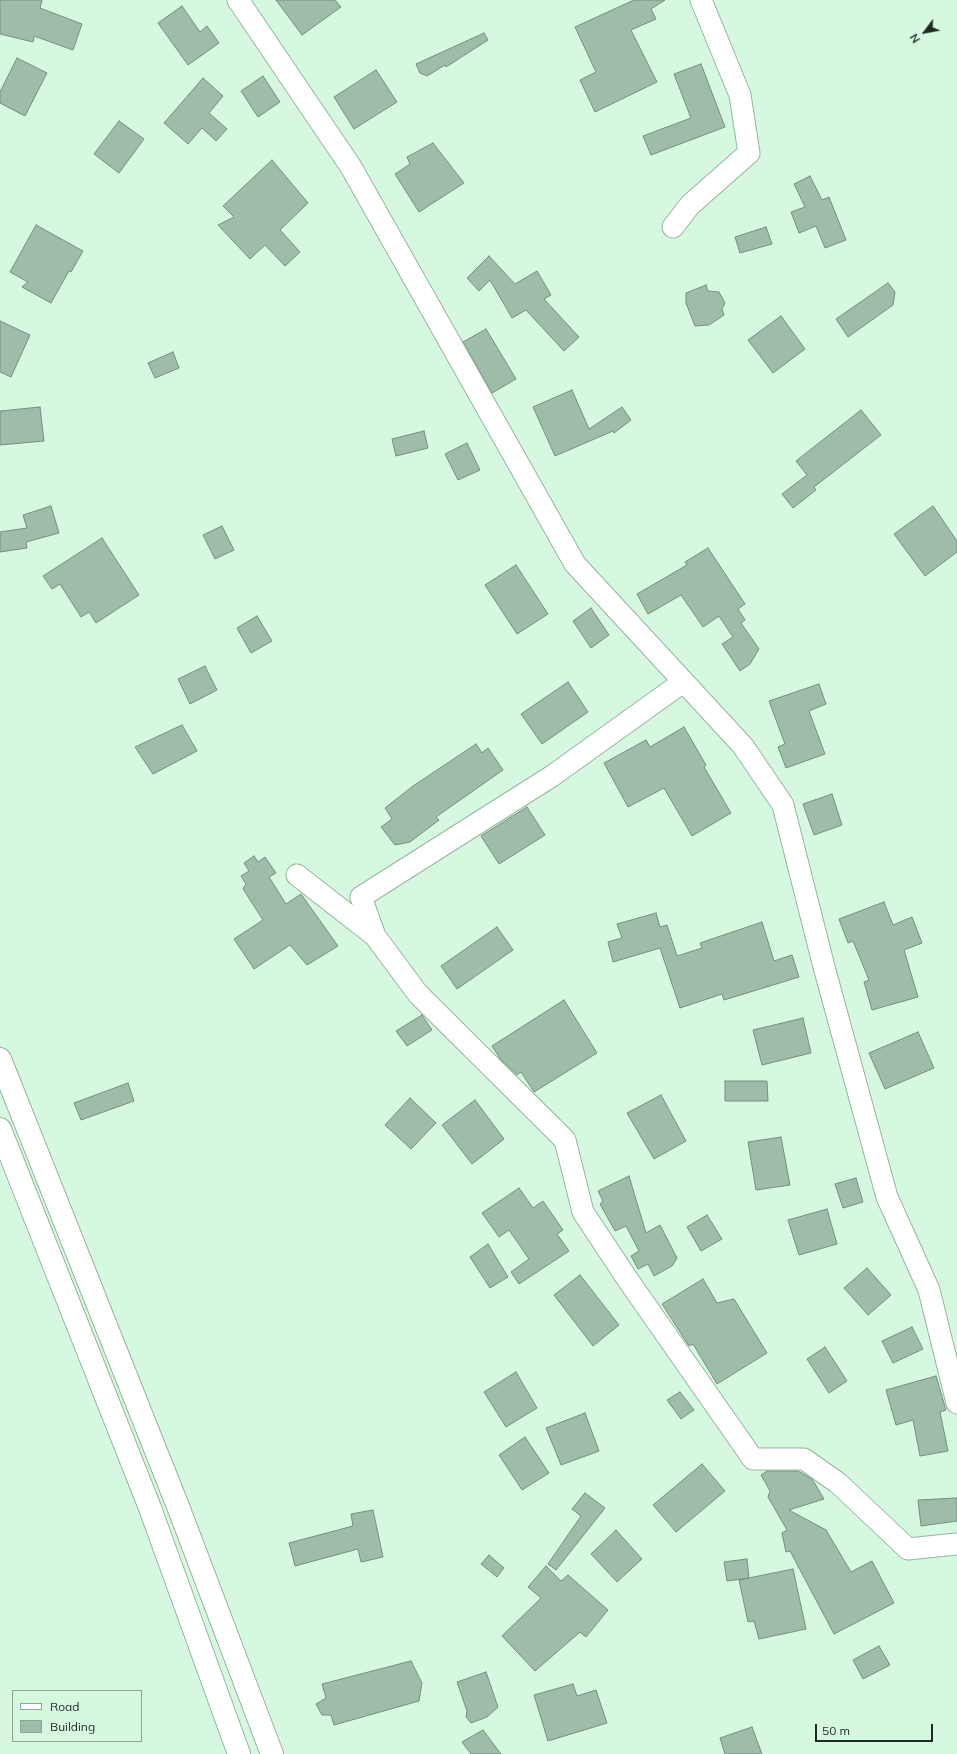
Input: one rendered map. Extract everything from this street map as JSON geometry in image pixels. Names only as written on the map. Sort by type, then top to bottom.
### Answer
[{"type":"main road","points":[[0,1059],[182,1516],[272,1754]]},
{"type":"main road","points":[[0,1129],[150,1508],[239,1754]]},
{"type":"street","points":[[238,0],[351,167],[575,564],[743,746],[783,805],[824,967],[887,1197],[929,1290],[957,1403]]},
{"type":"street","points":[[673,227],[690,205],[749,152],[740,95],[701,0]]},
{"type":"street","points":[[375,936],[361,897],[552,776],[684,682]]},
{"type":"street","points":[[297,874],[375,936],[418,994],[565,1140],[583,1212],[628,1280],[754,1459],[804,1458],[838,1483],[908,1549],[957,1544]]},
{"type":"building","points":[[0,0],[42,0],[40,8],[82,24],[73,50],[34,36],[33,42],[0,34]]},
{"type":"building","points":[[276,0],[335,0],[341,7],[302,35]]},
{"type":"building","points":[[634,0],[665,0],[651,9],[656,19],[631,30],[657,82],[595,112],[580,80],[596,72],[575,27]]},
{"type":"building","points":[[182,6],[200,32],[207,26],[219,43],[188,65],[158,23]]},
{"type":"building","points":[[484,33],[488,40],[446,67],[445,65],[427,76],[420,73],[416,64]]},
{"type":"building","points":[[17,58],[47,73],[25,116],[0,103],[0,92]]},
{"type":"building","points":[[701,64],[725,127],[651,155],[643,136],[691,118],[674,74]]},
{"type":"building","points":[[376,70],[397,102],[354,129],[334,97]]},
{"type":"building","points":[[263,76],[280,102],[258,117],[241,91]]},
{"type":"building","points":[[203,78],[223,96],[209,113],[227,129],[216,141],[202,128],[188,144],[164,123]]},
{"type":"building","points":[[119,121],[144,139],[119,173],[94,154]]},
{"type":"building","points":[[433,143],[464,183],[419,212],[395,174],[410,164],[407,157]]},
{"type":"building","points":[[272,160],[308,203],[280,230],[300,252],[285,266],[265,245],[250,259],[218,225],[234,217],[223,206]]},
{"type":"building","points":[[810,176],[822,200],[829,197],[846,240],[825,248],[816,226],[799,233],[791,212],[805,207],[794,184]]},
{"type":"building","points":[[36,225],[83,251],[71,272],[69,271],[51,303],[22,287],[28,282],[10,272]]},
{"type":"building","points":[[766,227],[772,244],[740,253],[735,237]]},
{"type":"building","points":[[489,256],[515,284],[537,271],[551,295],[544,299],[579,337],[564,351],[526,310],[512,318],[490,280],[479,291],[467,278]]},
{"type":"building","points":[[888,283],[895,292],[893,305],[848,337],[836,319]]},
{"type":"building","points":[[706,285],[708,291],[719,292],[725,303],[722,309],[724,315],[709,325],[695,326],[686,303],[686,293]]},
{"type":"building","points":[[781,316],[805,349],[773,373],[748,340]]},
{"type":"building","points":[[0,321],[30,335],[11,377],[0,372]]},
{"type":"building","points":[[486,329],[516,379],[492,393],[463,342]]},
{"type":"building","points":[[173,352],[179,368],[155,378],[148,363]]},
{"type":"building","points":[[572,390],[589,429],[622,407],[631,420],[614,433],[613,431],[555,456],[533,407]]},
{"type":"building","points":[[40,407],[44,441],[0,445],[0,411]]},
{"type":"building","points":[[861,410],[881,435],[814,487],[816,490],[793,508],[782,494],[807,475],[796,461]]},
{"type":"building","points":[[424,431],[428,448],[396,456],[392,439]]},
{"type":"building","points":[[467,443],[480,470],[458,480],[445,454]]},
{"type":"building","points":[[51,506],[59,533],[26,542],[27,548],[0,552],[0,532],[27,528],[23,515]]},
{"type":"building","points":[[933,506],[957,541],[957,552],[925,576],[894,534]]},
{"type":"building","points":[[222,526],[234,550],[215,559],[203,535]]},
{"type":"building","points":[[102,538],[139,595],[96,623],[89,612],[81,617],[60,584],[52,589],[43,576]]},
{"type":"building","points":[[708,548],[745,604],[738,609],[745,620],[741,623],[759,649],[750,664],[740,671],[722,644],[733,637],[719,616],[703,627],[681,595],[648,614],[637,594],[687,565],[685,562]]},
{"type":"building","points":[[516,565],[548,614],[517,634],[485,585]]},
{"type":"building","points":[[591,608],[609,635],[591,648],[573,621]]},
{"type":"building","points":[[257,616],[272,641],[251,653],[237,628]]},
{"type":"building","points":[[205,666],[217,690],[190,704],[178,679]]},
{"type":"building","points":[[568,682],[588,712],[542,744],[521,714]]},
{"type":"building","points":[[819,684],[826,704],[809,711],[825,754],[786,768],[778,747],[785,744],[769,701]]},
{"type":"building","points":[[182,725],[197,751],[153,774],[135,747]]},
{"type":"building","points":[[684,727],[706,765],[704,767],[731,813],[692,836],[664,788],[628,807],[604,763],[646,740],[650,747]]},
{"type":"building","points":[[476,744],[482,753],[488,748],[503,770],[436,817],[439,820],[410,842],[395,845],[381,827],[392,819],[385,808],[413,786]]},
{"type":"building","points":[[832,794],[842,825],[814,835],[803,804]]},
{"type":"building","points":[[527,807],[545,835],[499,864],[481,836]]},
{"type":"building","points":[[254,856],[258,862],[265,857],[276,873],[269,877],[286,904],[301,894],[338,946],[307,965],[290,945],[254,969],[234,939],[263,920],[243,889],[246,884],[241,876],[249,871],[244,863]]},
{"type":"building","points":[[884,902],[893,925],[912,917],[922,943],[904,950],[918,997],[872,1010],[864,982],[869,980],[853,941],[848,943],[839,919]]},
{"type":"building","points":[[656,913],[660,927],[667,925],[677,956],[702,948],[700,943],[762,922],[774,961],[792,955],[799,977],[724,1000],[722,994],[680,1008],[660,948],[613,962],[608,942],[622,938],[617,924]]},
{"type":"building","points":[[497,927],[513,950],[457,989],[441,966]]},
{"type":"building","points":[[564,1000],[597,1053],[534,1092],[521,1072],[517,1075],[501,1060],[492,1046]]},
{"type":"building","points":[[422,1015],[432,1030],[407,1046],[396,1031]]},
{"type":"building","points":[[803,1018],[811,1053],[762,1065],[753,1030]]},
{"type":"building","points":[[918,1032],[934,1068],[885,1089],[869,1053]]},
{"type":"building","points":[[725,1081],[767,1081],[768,1101],[725,1101]]},
{"type":"building","points":[[128,1083],[134,1101],[81,1120],[74,1103]]},
{"type":"building","points":[[661,1095],[686,1141],[654,1159],[627,1113]]},
{"type":"building","points":[[410,1098],[436,1123],[411,1149],[385,1125]]},
{"type":"building","points":[[475,1100],[504,1139],[472,1164],[442,1125]]},
{"type":"building","points":[[781,1137],[790,1185],[756,1190],[748,1142]]},
{"type":"building","points":[[629,1176],[646,1233],[660,1225],[677,1258],[672,1266],[654,1276],[648,1264],[638,1269],[631,1256],[639,1251],[626,1226],[615,1231],[600,1204],[603,1201],[598,1191]]},
{"type":"building","points":[[856,1178],[863,1202],[843,1208],[835,1184]]},
{"type":"building","points":[[519,1188],[533,1208],[543,1201],[563,1230],[557,1234],[569,1251],[519,1284],[511,1272],[529,1259],[509,1230],[499,1237],[482,1213]]},
{"type":"building","points":[[827,1209],[837,1244],[799,1255],[788,1220]]},
{"type":"building","points":[[707,1215],[722,1239],[701,1251],[687,1227]]},
{"type":"building","points":[[488,1244],[508,1277],[490,1288],[470,1257]]},
{"type":"building","points":[[867,1268],[891,1295],[868,1315],[844,1288]]},
{"type":"building","points":[[580,1275],[619,1325],[593,1346],[554,1295]]},
{"type":"building","points":[[703,1279],[717,1303],[734,1299],[767,1353],[717,1384],[693,1344],[689,1346],[662,1304]]},
{"type":"building","points":[[912,1327],[923,1349],[893,1363],[882,1341]]},
{"type":"building","points":[[825,1347],[847,1381],[829,1393],[807,1359]]},
{"type":"building","points":[[516,1372],[537,1408],[506,1427],[484,1392]]},
{"type":"building","points":[[936,1376],[946,1410],[940,1412],[948,1451],[920,1456],[913,1420],[896,1425],[886,1390]]},
{"type":"building","points":[[680,1392],[694,1410],[681,1419],[667,1400]]},
{"type":"building","points":[[585,1413],[599,1451],[561,1465],[546,1428]]},
{"type":"building","points":[[525,1437],[549,1473],[522,1490],[499,1455]]},
{"type":"building","points":[[702,1464],[725,1491],[676,1532],[653,1505]]},
{"type":"building","points":[[767,1471],[798,1471],[812,1479],[824,1499],[789,1510],[826,1530],[851,1572],[872,1561],[894,1603],[834,1634],[790,1551],[786,1552],[782,1533],[787,1530],[768,1497],[770,1491],[761,1475]]},
{"type":"building","points":[[585,1493],[605,1508],[556,1570],[548,1564],[581,1516],[572,1509]]},
{"type":"building","points":[[957,1498],[957,1521],[921,1526],[918,1500]]},
{"type":"building","points":[[373,1510],[383,1557],[361,1562],[358,1549],[295,1566],[289,1543],[353,1526],[351,1514]]},
{"type":"building","points":[[616,1530],[642,1559],[617,1582],[591,1554]]},
{"type":"building","points":[[489,1555],[504,1568],[497,1577],[481,1564]]},
{"type":"building","points":[[747,1559],[749,1578],[727,1581],[724,1562]]},
{"type":"building","points":[[546,1566],[561,1581],[568,1575],[608,1610],[586,1637],[580,1632],[535,1671],[502,1636],[541,1598],[528,1587]]},
{"type":"building","points":[[793,1569],[806,1629],[759,1639],[754,1621],[748,1622],[739,1580]]},
{"type":"building","points":[[879,1646],[890,1665],[863,1679],[853,1660]]},
{"type":"building","points":[[411,1661],[422,1683],[419,1701],[334,1725],[331,1715],[322,1715],[316,1704],[326,1698],[322,1684]]},
{"type":"building","points":[[486,1672],[498,1707],[487,1717],[471,1723],[466,1717],[467,1711],[457,1682]]},
{"type":"building","points":[[573,1684],[577,1696],[596,1690],[607,1723],[548,1741],[534,1695]]},
{"type":"building","points":[[752,1727],[762,1754],[725,1754],[720,1738]]},
{"type":"building","points":[[483,1730],[501,1754],[471,1754],[462,1742]]}]
